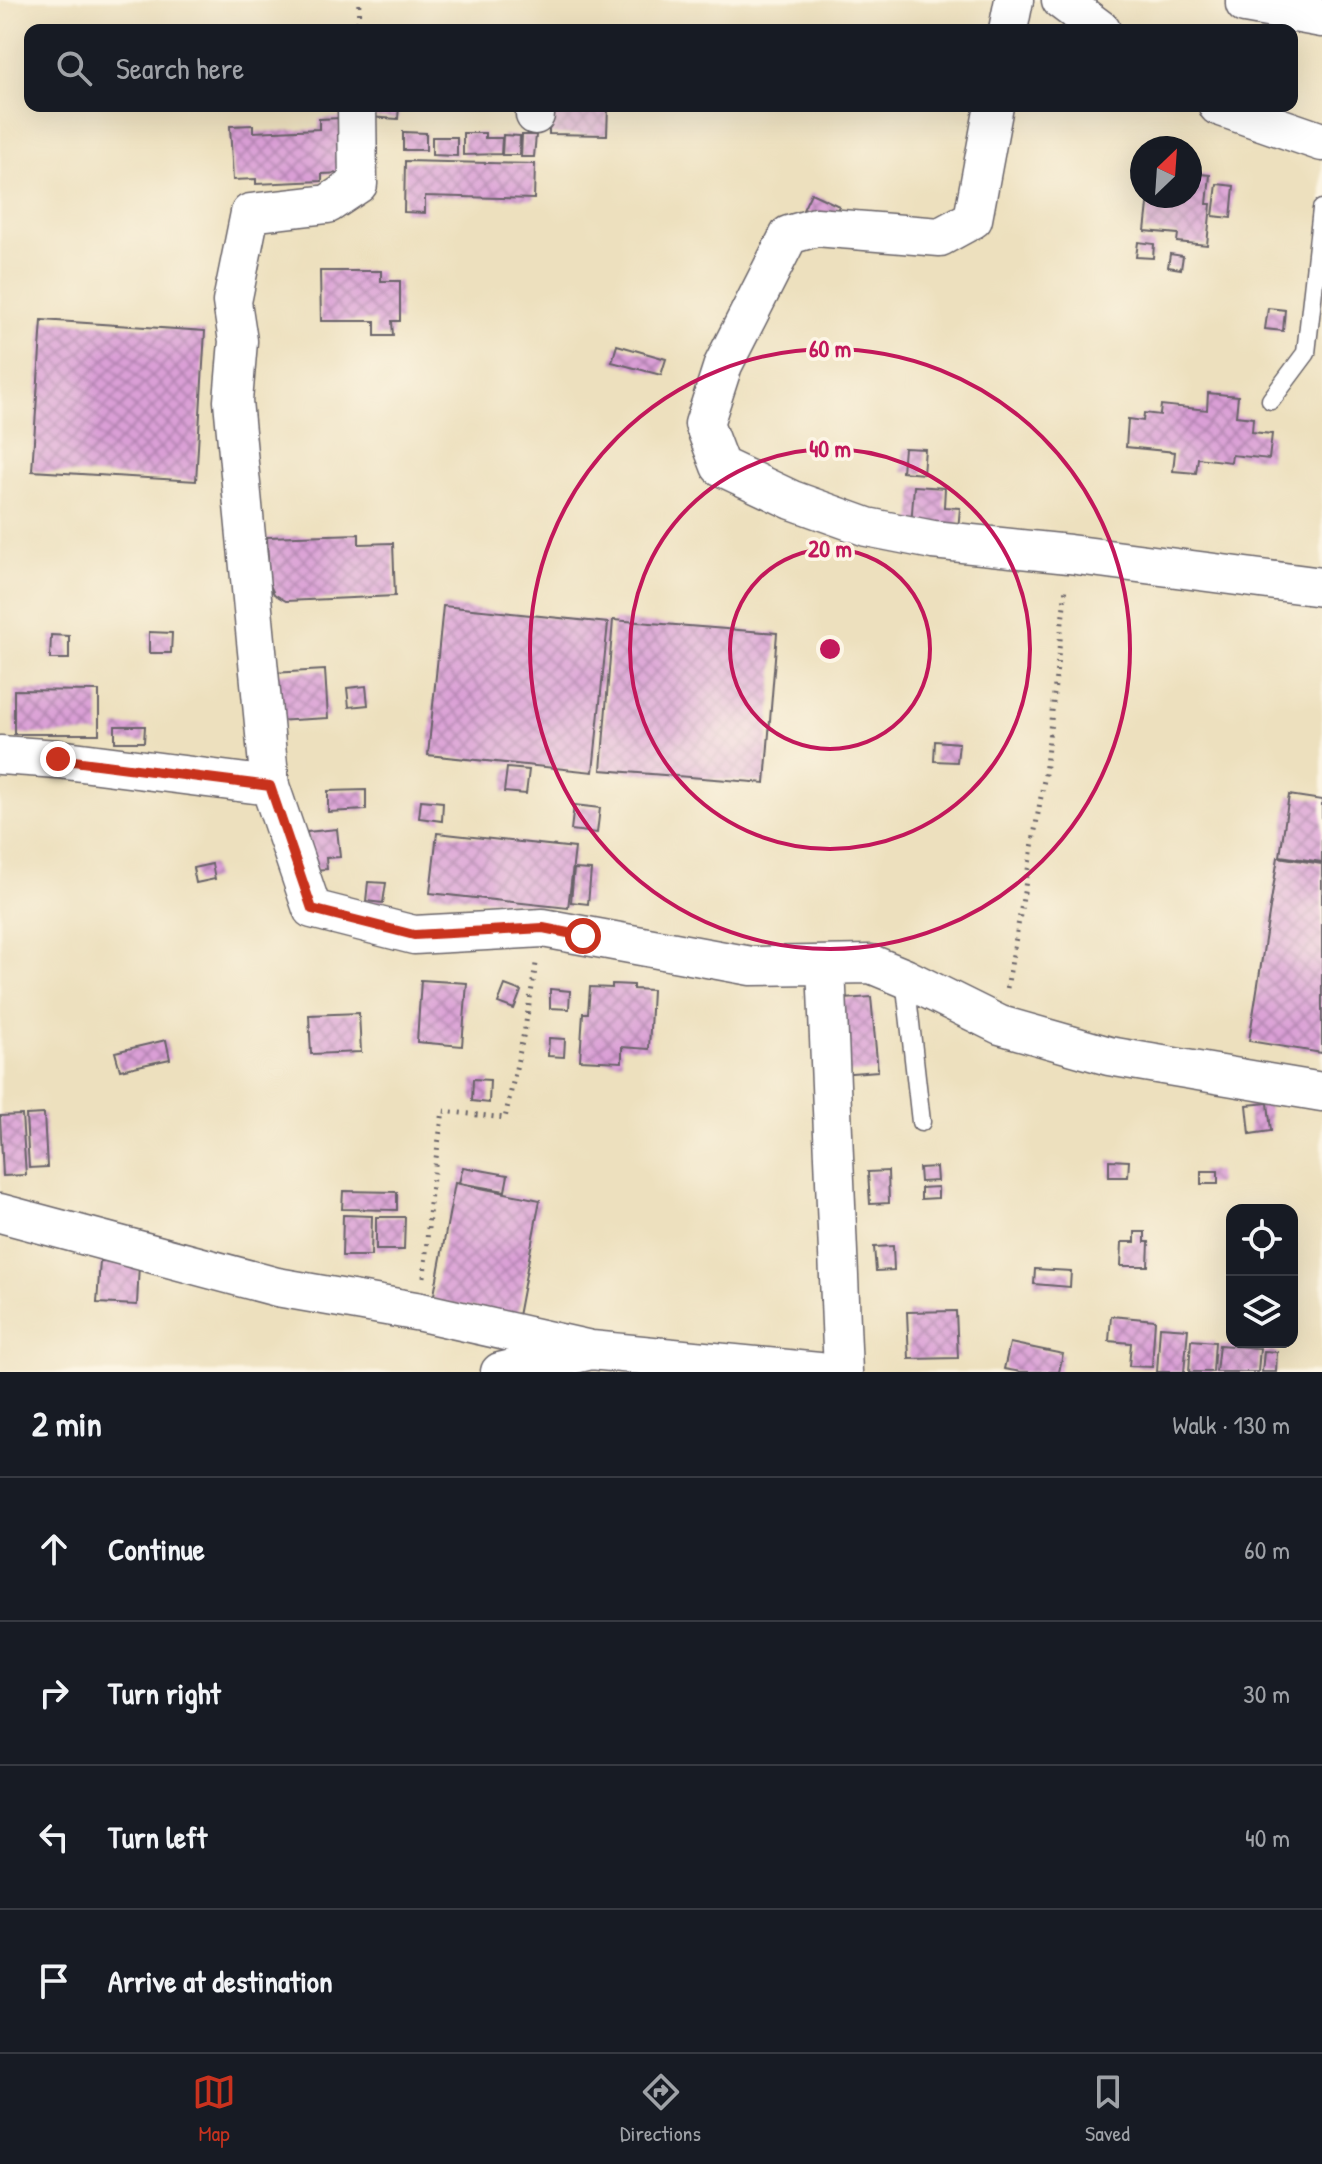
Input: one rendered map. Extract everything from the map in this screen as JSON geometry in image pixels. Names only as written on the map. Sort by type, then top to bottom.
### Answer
[{"type":"street","points":[[1009,24],[1014,0]]},
{"type":"street","points":[[1061,0],[1093,24]]},
{"type":"street","points":[[1245,0],[1245,4],[1322,18]]},
{"type":"street","points":[[357,112],[358,184],[328,204],[250,213],[232,302],[238,341],[233,401],[270,786],[312,909],[414,935],[543,928],[751,966],[871,964],[1000,1025],[1109,1056],[1322,1092]]},
{"type":"street","points":[[993,112],[973,219],[940,237],[816,227],[789,235],[723,365],[704,424],[720,466],[792,500],[867,527],[933,540],[1069,554],[1322,587]]},
{"type":"street","points":[[1235,112],[1322,142]]},
{"type":"street","points":[[0,755],[58,759],[270,786]]},
{"type":"street","points":[[826,966],[843,1372]]},
{"type":"street","points":[[0,1213],[277,1287],[421,1312],[591,1350],[819,1372]]},
{"type":"street","points":[[500,1372],[591,1350]]},
{"type":"lane","points":[[1271,400],[1306,353],[1322,209]]},
{"type":"lane","points":[[905,978],[921,1122]]},
{"type":"path","points":[[358,24],[359,0]]},
{"type":"path","points":[[1000,1025],[1045,774],[1069,554]]},
{"type":"path","points":[[421,1312],[431,1192],[443,1111],[505,1118],[543,928]]},
{"type":"building","points":[[368,112],[399,112],[398,119],[368,117]]},
{"type":"building","points":[[549,112],[608,112],[607,135],[549,134]]},
{"type":"building","points":[[341,118],[344,173],[322,174],[322,181],[256,184],[256,179],[233,180],[230,126],[253,125],[253,132],[319,129],[319,119]]},
{"type":"building","points":[[403,132],[426,133],[426,150],[403,150]]},
{"type":"building","points":[[463,133],[485,133],[485,138],[502,138],[501,154],[463,155]]},
{"type":"building","points":[[503,135],[520,136],[519,155],[502,155]]},
{"type":"building","points":[[522,135],[536,135],[534,157],[521,157]]},
{"type":"building","points":[[432,137],[457,137],[457,156],[432,155]]},
{"type":"building","points":[[405,161],[535,164],[534,199],[425,196],[425,213],[404,212]]},
{"type":"building","points":[[1202,174],[1210,175],[1207,245],[1177,242],[1178,234],[1145,231],[1148,208],[1202,208]]},
{"type":"building","points":[[1217,184],[1234,186],[1231,218],[1213,216]]},
{"type":"building","points":[[811,193],[839,206],[831,223],[803,210]]},
{"type":"building","points":[[1138,242],[1154,244],[1153,258],[1136,257]]},
{"type":"building","points":[[1170,254],[1183,256],[1181,269],[1168,267]]},
{"type":"building","points":[[320,271],[381,271],[381,281],[400,281],[400,321],[392,321],[393,336],[375,336],[375,321],[321,321]]},
{"type":"building","points":[[1268,308],[1285,310],[1283,331],[1265,329]]},
{"type":"building","points":[[42,320],[205,331],[196,481],[32,471]]},
{"type":"building","points":[[617,345],[666,359],[661,375],[612,362]]},
{"type":"building","points":[[1208,393],[1238,396],[1236,416],[1253,418],[1252,432],[1272,434],[1269,459],[1232,455],[1231,462],[1198,458],[1196,473],[1173,471],[1175,452],[1126,447],[1128,419],[1143,421],[1144,413],[1160,415],[1161,405],[1207,410]]},
{"type":"building","points":[[904,448],[925,449],[923,474],[902,472]]},
{"type":"building","points":[[914,486],[945,488],[944,507],[960,508],[958,530],[911,526]]},
{"type":"building","points":[[359,534],[359,544],[393,543],[395,596],[286,601],[274,594],[269,583],[267,537]]},
{"type":"building","points":[[443,606],[608,623],[593,772],[428,755]]},
{"type":"building","points":[[613,620],[777,633],[765,783],[601,770]]},
{"type":"building","points":[[149,632],[172,633],[171,653],[149,653]]},
{"type":"building","points":[[51,635],[69,636],[69,659],[50,659]]},
{"type":"building","points":[[325,670],[328,718],[275,721],[272,673]]},
{"type":"building","points":[[366,686],[368,705],[349,707],[347,688]]},
{"type":"building","points":[[14,690],[99,691],[99,734],[14,734]]},
{"type":"building","points":[[115,726],[145,726],[144,742],[115,742]]},
{"type":"building","points":[[935,741],[959,743],[957,762],[934,761]]},
{"type":"building","points":[[507,768],[529,770],[526,794],[504,792]]},
{"type":"building","points":[[366,790],[366,810],[328,812],[328,791]]},
{"type":"building","points":[[1289,795],[1322,800],[1322,862],[1280,856]]},
{"type":"building","points":[[421,800],[443,802],[442,821],[419,818]]},
{"type":"building","points":[[574,805],[600,808],[597,833],[571,830]]},
{"type":"building","points":[[337,829],[340,857],[326,858],[327,869],[310,870],[307,832]]},
{"type":"building","points":[[437,833],[575,848],[568,908],[430,893]]},
{"type":"building","points":[[1278,857],[1322,864],[1322,1053],[1249,1041]]},
{"type":"building","points":[[212,864],[215,879],[196,883],[193,868]]},
{"type":"building","points":[[574,869],[591,870],[588,904],[571,902]]},
{"type":"building","points":[[368,882],[386,883],[383,903],[366,901]]},
{"type":"building","points":[[421,980],[467,983],[462,1046],[417,1042]]},
{"type":"building","points":[[612,984],[652,990],[649,1049],[622,1047],[622,1062],[580,1060],[583,1013],[588,1013],[590,987],[612,988]]},
{"type":"building","points":[[505,985],[521,991],[514,1009],[498,1003]]},
{"type":"building","points":[[550,989],[570,991],[569,1009],[550,1008]]},
{"type":"building","points":[[871,997],[878,1071],[838,1074],[831,1000]]},
{"type":"building","points":[[359,1013],[361,1052],[311,1054],[309,1015]]},
{"type":"building","points":[[549,1038],[565,1039],[564,1057],[548,1056]]},
{"type":"building","points":[[166,1040],[170,1059],[120,1070],[115,1052]]},
{"type":"building","points":[[473,1079],[490,1080],[489,1103],[472,1101]]},
{"type":"building","points":[[1268,1103],[1271,1131],[1250,1134],[1247,1105]]},
{"type":"building","points":[[44,1114],[47,1167],[29,1168],[26,1115]]},
{"type":"building","points":[[22,1115],[26,1175],[3,1176],[0,1116]]},
{"type":"building","points":[[1109,1160],[1129,1161],[1128,1177],[1109,1177]]},
{"type":"building","points":[[463,1167],[508,1175],[505,1191],[459,1183]]},
{"type":"building","points":[[936,1167],[937,1181],[920,1182],[919,1168]]},
{"type":"building","points":[[888,1171],[889,1203],[870,1204],[868,1172]]},
{"type":"building","points":[[1201,1171],[1218,1171],[1218,1184],[1201,1184]]},
{"type":"building","points":[[455,1183],[540,1200],[518,1316],[433,1300]]},
{"type":"building","points":[[938,1187],[938,1198],[921,1199],[921,1188]]},
{"type":"building","points":[[343,1191],[397,1192],[397,1210],[342,1209]]},
{"type":"building","points":[[343,1215],[372,1216],[371,1256],[342,1256]]},
{"type":"building","points":[[376,1217],[405,1217],[404,1250],[376,1250]]},
{"type":"building","points":[[1135,1232],[1145,1232],[1145,1242],[1149,1242],[1148,1266],[1121,1266],[1122,1242],[1135,1242]]},
{"type":"building","points":[[893,1246],[894,1270],[876,1271],[874,1247]]},
{"type":"building","points":[[100,1261],[139,1263],[137,1305],[97,1303]]},
{"type":"building","points":[[1035,1269],[1071,1271],[1070,1287],[1034,1284]]},
{"type":"building","points":[[956,1311],[958,1358],[909,1359],[907,1312]]},
{"type":"building","points":[[1111,1316],[1155,1320],[1152,1367],[1129,1366],[1131,1343],[1109,1341]]},
{"type":"building","points":[[1160,1327],[1188,1329],[1184,1372],[1157,1372]]},
{"type":"building","points":[[1191,1340],[1215,1342],[1213,1372],[1189,1372]]},
{"type":"building","points":[[1010,1343],[1063,1354],[1059,1372],[1004,1369]]},
{"type":"building","points":[[1219,1345],[1226,1348],[1260,1348],[1258,1372],[1216,1372]]},
{"type":"building","points":[[1264,1351],[1277,1352],[1276,1372],[1262,1372]]},
{"type":"route","points":[[58,759],[270,786],[312,909],[414,935],[543,928],[583,936]]}]
